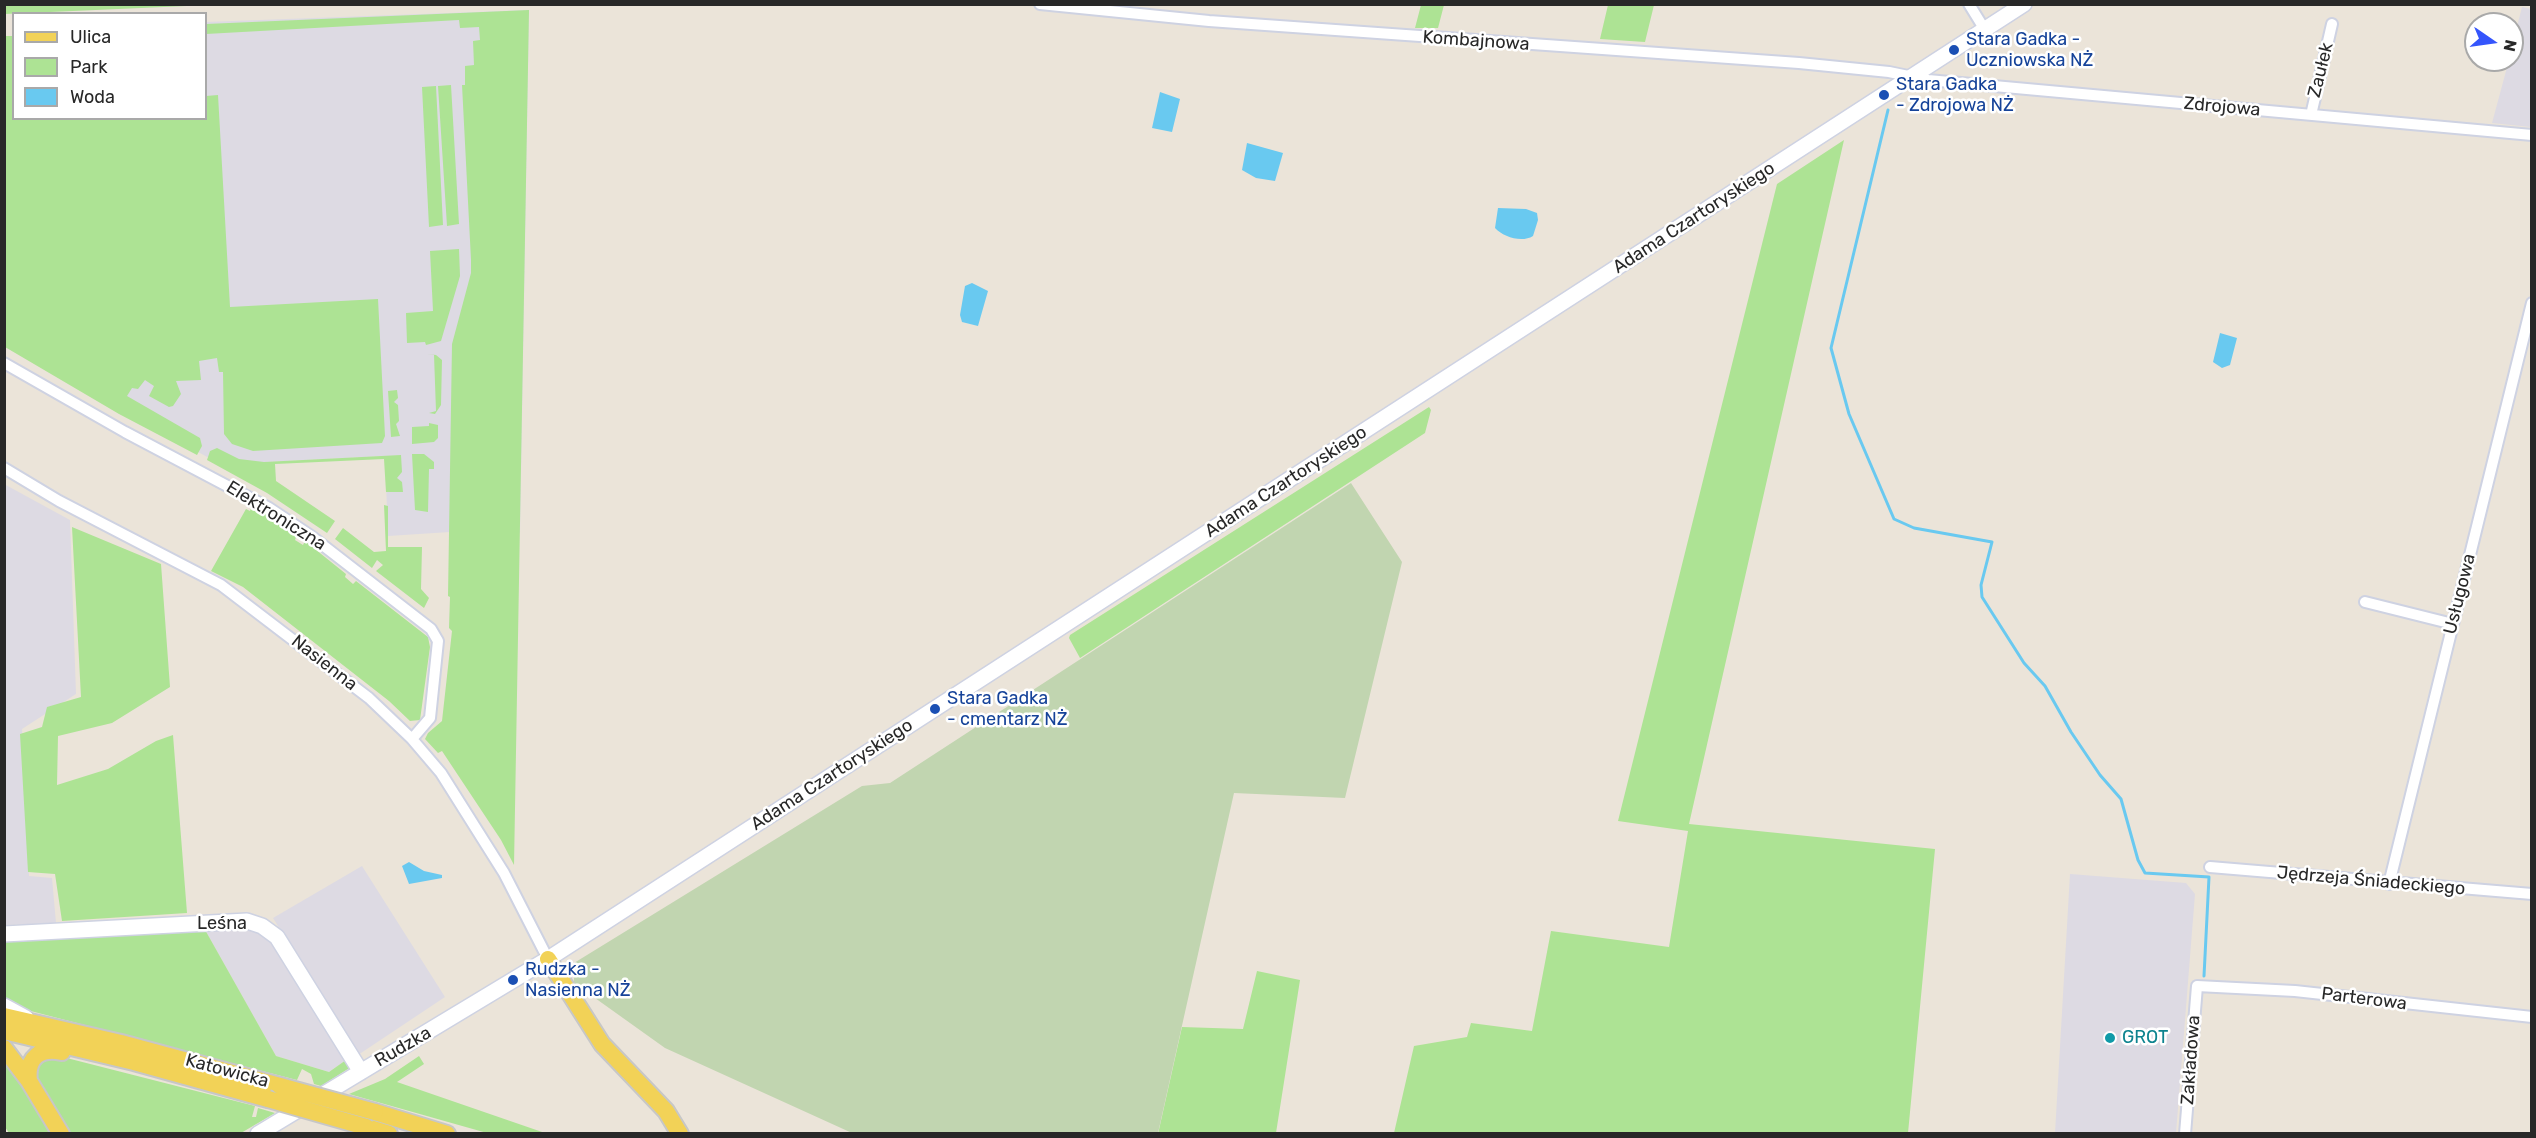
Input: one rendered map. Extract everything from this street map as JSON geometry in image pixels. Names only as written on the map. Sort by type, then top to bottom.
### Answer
[{"type":"main road","points":[[548,959],[602,1044],[666,1111],[680,1134]]},
{"type":"main road","name":"Katowicka","points":[[4,1016],[32,1021],[280,1086],[370,1120],[389,1134]]},
{"type":"main road","name":"Katowicka","points":[[4,1031],[268,1100],[447,1134]]},
{"type":"main road","points":[[4,1048],[29,1081],[61,1134]]},
{"type":"main road","points":[[29,1081],[28,1070],[32,1059],[42,1051],[53,1050],[173,1079],[230,1089]]},
{"type":"street","name":"Kombajnowa","points":[[1040,4],[1209,21],[1799,63],[1913,76]]},
{"type":"street","points":[[1969,4],[1985,30]]},
{"type":"street","name":"Adama Czartoryskiego","points":[[548,959],[2024,4]]},
{"type":"street","name":"Zaułek","points":[[2310,115],[2332,24]]},
{"type":"street","name":"Zdrojowa","points":[[1913,76],[1928,80],[2532,135]]},
{"type":"street","name":"Usługowa","points":[[2389,884],[2532,303]]},
{"type":"street","name":"Elektroniczna","points":[[4,363],[125,432],[269,508],[311,536],[431,629],[438,641],[430,718],[412,739]]},
{"type":"street","name":"Nasienna","points":[[4,468],[59,501],[221,585],[308,649],[369,698],[412,739],[457,797],[504,873],[548,959]]},
{"type":"street","points":[[2365,602],[2453,624]]},
{"type":"street","name":"Jędrzeja Śniadeckiego","points":[[2210,867],[2389,884],[2532,894]]},
{"type":"street","name":"Leśna","points":[[4,934],[247,921],[262,926],[277,937],[361,1072]]},
{"type":"street","name":"Rudzka","points":[[258,1134],[548,959]]},
{"type":"street","name":"Parterowa","points":[[2197,986],[2295,991],[2532,1017]]},
{"type":"street","name":"Zakładowa","points":[[2185,1134],[2197,986]]},
{"type":"street","points":[[4,1006],[32,1021]]},
{"type":"shaded area","points":[[2522,7],[2531,9],[2531,127],[2492,123],[2506,72],[2524,72],[2524,12],[2521,12]]},
{"type":"shaded area","points":[[529,10],[520,533],[450,532],[388,536],[385,456],[247,463],[233,471],[5,347],[4,42],[12,120],[207,120],[207,22]]},
{"type":"shaded area","points":[[4,484],[70,520],[76,694],[22,729],[29,876],[52,878],[56,923],[5,925]]},
{"type":"shaded area","points":[[362,866],[445,997],[358,1055],[273,918]]},
{"type":"shaded area","points":[[2070,874],[2186,883],[2195,894],[2176,1133],[2055,1133]]},
{"type":"shaded area","points":[[250,926],[271,939],[346,1060],[329,1072],[276,1056],[204,928]]},
{"type":"green space","points":[[5,4],[209,4],[12,12],[5,14]]},
{"type":"green space","points":[[1421,5],[1444,5],[1438,28],[1415,28]]},
{"type":"green space","points":[[1608,5],[1654,5],[1645,42],[1600,39]]},
{"type":"green space","points":[[529,10],[514,865],[501,840],[442,751],[438,753],[425,739],[428,733],[442,721],[452,631],[449,628],[450,597],[448,596],[452,344],[471,273],[462,85],[465,85],[465,66],[474,65],[473,41],[480,40],[479,27],[460,28],[459,20],[207,34],[207,24]]},
{"type":"green space","points":[[5,36],[12,36],[12,120],[207,120],[207,96],[218,95],[230,307],[378,299],[385,436],[382,443],[253,451],[232,444],[224,434],[223,372],[219,372],[217,358],[199,361],[201,380],[176,381],[181,394],[173,406],[169,407],[149,396],[154,386],[145,380],[138,389],[132,388],[127,396],[200,438],[202,446],[197,455],[119,414],[5,347]]},
{"type":"green space","points":[[451,85],[459,224],[447,226],[438,86]]},
{"type":"green space","points":[[436,86],[443,225],[429,227],[422,87]]},
{"type":"green space","points":[[1844,140],[1689,824],[1935,849],[1908,1133],[1394,1133],[1414,1046],[1467,1037],[1471,1023],[1532,1031],[1551,931],[1669,947],[1688,831],[1618,821],[1777,184]]},
{"type":"green space","points":[[459,249],[460,276],[441,341],[426,345],[425,342],[407,343],[406,313],[433,311],[430,251]]},
{"type":"green space","points":[[427,354],[436,355],[442,360],[441,405],[435,414],[429,413],[436,411],[434,355]]},
{"type":"green space","points":[[397,390],[398,398],[394,402],[398,405],[399,421],[396,424],[400,436],[391,437],[388,391]]},
{"type":"green space","points":[[1429,407],[1431,410],[1425,433],[1080,658],[1069,638],[1070,635]]},
{"type":"green space","points":[[429,423],[438,425],[438,438],[434,442],[412,444],[412,427],[429,426]]},
{"type":"green space","points":[[217,448],[239,459],[264,462],[401,455],[402,472],[397,478],[402,482],[403,492],[386,492],[384,459],[275,464],[276,481],[335,521],[327,533],[267,493],[207,460],[210,451]]},
{"type":"green space","points":[[412,454],[424,454],[434,462],[434,469],[429,469],[428,512],[415,510]]},
{"type":"green space","points":[[1351,483],[1402,562],[1345,798],[1234,793],[1158,1133],[852,1133],[665,1048],[574,983],[574,963],[862,786],[890,783]]},
{"type":"green space","points":[[252,505],[297,535],[295,540],[303,545],[305,541],[346,574],[345,577],[353,584],[356,581],[428,637],[430,647],[420,720],[410,721],[389,701],[243,587],[211,571],[246,509],[250,511]]},
{"type":"green space","points":[[384,505],[388,506],[388,547],[422,547],[421,589],[429,598],[424,608],[376,571],[383,565],[377,560],[372,568],[335,539],[343,528],[374,552],[386,551]]},
{"type":"green space","points":[[72,527],[161,564],[170,687],[112,723],[58,736],[57,785],[108,769],[156,741],[173,735],[187,913],[62,921],[55,874],[28,872],[20,734],[42,727],[47,707],[81,697]]},
{"type":"green space","points":[[204,928],[276,1056],[329,1072],[346,1060],[351,1067],[321,1086],[314,1084],[311,1074],[302,1069],[297,1080],[19,1008],[5,1001],[5,939]]},
{"type":"green space","points":[[1257,971],[1300,980],[1276,1133],[1158,1134],[1182,1027],[1243,1029]]},
{"type":"green space","points":[[4,1052],[54,1133],[9,1133],[5,1127]]},
{"type":"green space","points":[[51,1054],[255,1106],[252,1117],[256,1117],[258,1108],[275,1113],[241,1133],[67,1133],[34,1075],[37,1061]]},
{"type":"green space","points":[[419,1056],[424,1064],[397,1082],[545,1133],[487,1133],[349,1094],[385,1079]]},
{"type":"water","points":[[1160,92],[1180,99],[1172,132],[1152,128]]},
{"type":"water","points":[[1247,143],[1283,153],[1275,181],[1256,178],[1242,170]]},
{"type":"water","points":[[1498,208],[1526,209],[1537,213],[1538,220],[1533,236],[1518,239],[1498,231],[1495,228]]},
{"type":"water","points":[[972,283],[988,291],[978,326],[962,322],[960,315],[965,286]]},
{"type":"water","points":[[2220,333],[2237,338],[2230,365],[2222,368],[2213,362]]},
{"type":"water","points":[[409,862],[424,871],[442,875],[442,878],[409,884],[402,866]]},
{"type":"waterway","points":[[1888,110],[1831,348],[1849,414],[1894,519],[1914,528],[1992,542],[1981,585],[1982,597],[2024,663],[2045,686],[2071,732],[2100,775],[2121,799],[2138,860],[2145,873],[2209,877],[2204,976]]},
{"type":"place","name":"Stara Gadka - Uczniowska NŻ","points":[[1954,50]]},
{"type":"place","name":"Stara Gadka - Zdrojowa NŻ","points":[[1884,95]]},
{"type":"place","name":"Stara Gadka - cmentarz NŻ","points":[[935,709]]},
{"type":"place","name":"Rudzka - Nasienna NŻ","points":[[513,980]]},
{"type":"place","name":"GROT","points":[[2110,1038]]}]
